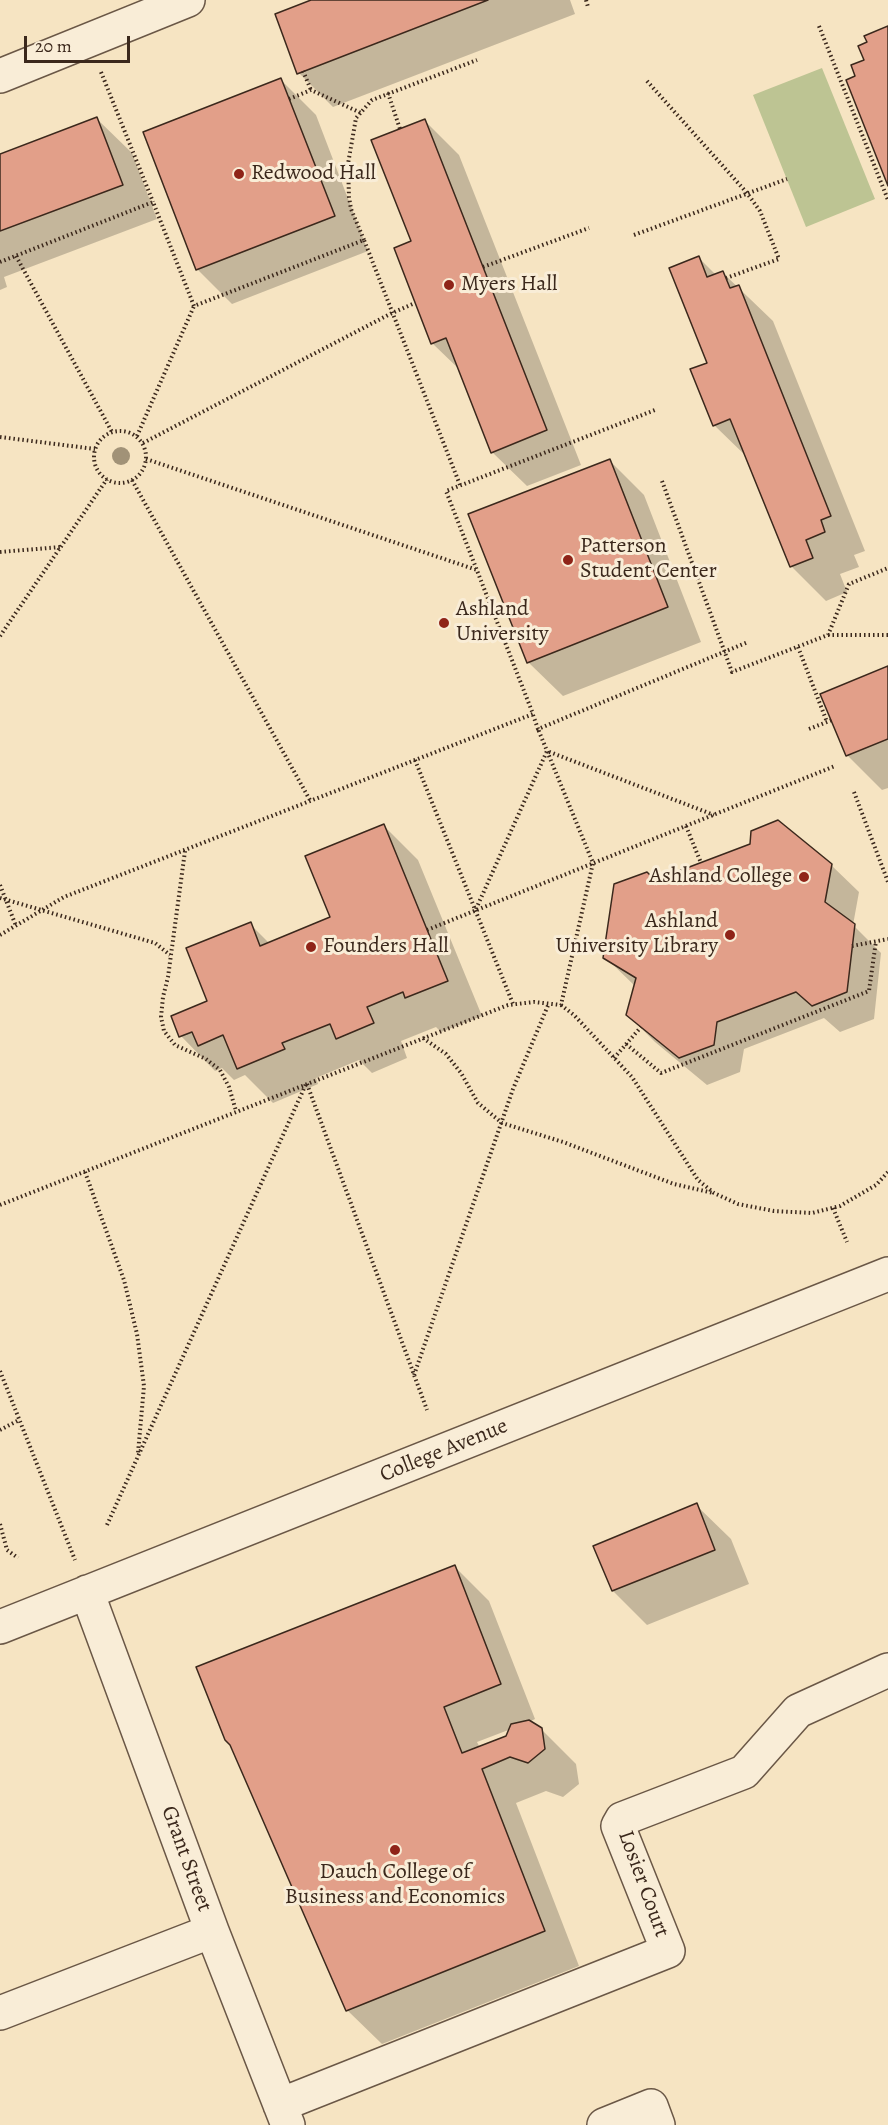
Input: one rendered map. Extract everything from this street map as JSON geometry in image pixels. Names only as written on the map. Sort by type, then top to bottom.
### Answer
[{"type":"street","points":[[0,76],[188,0]]},
{"type":"street","name":"College Avenue","points":[[0,1627],[888,1274]]},
{"type":"street","name":"Grant Street","points":[[87,1592],[212,1931],[284,2115]]},
{"type":"street","name":"Losier Court","points":[[284,2115],[668,1951],[618,1826],[622,1819],[744,1772],[798,1712],[888,1670]]},
{"type":"street","points":[[0,2013],[212,1931]]},
{"type":"street","points":[[604,2125],[651,2106],[658,2125]]},
{"type":"path","points":[[586,0],[588,7]]},
{"type":"path","points":[[819,26],[888,200]]},
{"type":"path","points":[[89,40],[194,306]]},
{"type":"path","points":[[460,485],[351,209],[348,164],[356,118],[372,100],[477,60]]},
{"type":"path","points":[[303,71],[311,90],[361,113]]},
{"type":"path","points":[[647,81],[747,193],[760,211],[779,259],[726,278]]},
{"type":"path","points":[[289,99],[311,90]]},
{"type":"path","points":[[387,93],[400,129]]},
{"type":"path","points":[[634,235],[787,179]]},
{"type":"path","points":[[0,262],[153,202]]},
{"type":"path","points":[[483,267],[589,228]]},
{"type":"path","points":[[137,436],[194,306],[364,240]]},
{"type":"path","points":[[16,256],[112,432]]},
{"type":"path","points":[[143,443],[392,313],[416,303]]},
{"type":"path","points":[[561,1005],[593,863],[538,729],[446,491],[656,410]]},
{"type":"path","points":[[112,432],[130,432],[143,443],[146,459],[144,468],[139,475],[123,483],[107,479],[95,466],[95,449],[105,435],[112,432]]},
{"type":"path","points":[[0,437],[95,449]]},
{"type":"path","points":[[146,459],[477,570]]},
{"type":"path","points":[[0,636],[107,479]]},
{"type":"path","points":[[132,480],[311,801]]},
{"type":"path","points":[[662,481],[732,672],[828,635],[888,635]]},
{"type":"path","points":[[0,552],[61,547]]},
{"type":"path","points":[[828,635],[849,584],[888,568]]},
{"type":"path","points":[[538,729],[748,642]]},
{"type":"path","points":[[798,647],[829,721],[809,729]]},
{"type":"path","points":[[0,935],[64,897],[533,714]]},
{"type":"path","points":[[548,751],[714,815]]},
{"type":"path","points":[[475,910],[548,751]]},
{"type":"path","points":[[416,760],[513,1004]]},
{"type":"path","points":[[427,930],[836,766]]},
{"type":"path","points":[[854,792],[888,882]]},
{"type":"path","points":[[686,826],[701,863]]},
{"type":"path","points":[[185,851],[168,978],[160,1017],[164,1031],[175,1045],[206,1059],[220,1070],[230,1087],[236,1111]]},
{"type":"path","points":[[0,885],[16,926]]},
{"type":"path","points":[[0,898],[155,943],[170,955]]},
{"type":"path","points":[[852,946],[888,939]]},
{"type":"path","points":[[626,1044],[661,1073],[869,991],[876,941]]},
{"type":"path","points":[[414,1375],[501,1123],[549,1002]]},
{"type":"path","points":[[0,1206],[307,1083],[513,1004],[549,1002],[561,1005],[632,1077],[698,1180],[714,1193]]},
{"type":"path","points":[[614,1058],[641,1027]]},
{"type":"path","points":[[423,1038],[446,1054],[461,1073],[478,1103],[501,1123],[563,1142],[674,1184],[714,1193],[738,1204],[774,1211],[812,1213],[840,1206],[876,1185],[888,1172]]},
{"type":"path","points":[[307,1083],[427,1410]]},
{"type":"path","points":[[107,1525],[307,1083]]},
{"type":"path","points":[[85,1172],[124,1280],[137,1334],[144,1386],[138,1456]]},
{"type":"path","points":[[833,1208],[847,1242]]},
{"type":"path","points":[[0,1371],[87,1592]]},
{"type":"path","points":[[0,1430],[20,1420]]},
{"type":"path","points":[[0,1524],[7,1550],[18,1558]]},
{"type":"green space","points":[[822,68],[875,199],[806,227],[753,95]]},
{"type":"building","points":[[311,0],[488,0],[297,74],[275,14]]},
{"type":"building","points":[[888,26],[888,186],[846,80],[855,76],[851,65],[864,60],[858,46],[867,42],[864,36]]},
{"type":"building","name":"Redwood Hall","points":[[281,78],[335,216],[196,270],[143,132]]},
{"type":"building","points":[[97,117],[123,185],[0,231],[0,154]]},
{"type":"building","name":"Myers Hall","points":[[425,119],[547,430],[491,453],[446,338],[431,344],[394,248],[411,241],[371,140]]},
{"type":"building","points":[[699,256],[707,277],[723,271],[730,288],[739,285],[831,516],[821,520],[825,532],[806,540],[813,558],[790,567],[730,419],[713,426],[690,369],[707,363],[669,268]]},
{"type":"building","name":"Patterson Student Center","points":[[610,459],[668,607],[527,663],[468,514]]},
{"type":"building","points":[[888,666],[888,739],[846,756],[820,694]]},
{"type":"building","name":"Ashland University Library","points":[[778,820],[832,864],[825,902],[855,924],[847,992],[812,1006],[796,992],[717,1022],[714,1045],[679,1058],[626,1015],[636,978],[603,958],[614,884],[647,872],[655,880],[750,844],[751,831]]},
{"type":"building","name":"Founders Hall","points":[[384,824],[448,981],[405,998],[403,992],[367,1007],[374,1023],[336,1039],[330,1024],[282,1043],[285,1049],[237,1069],[223,1035],[198,1046],[192,1032],[179,1037],[171,1016],[207,1001],[186,948],[251,922],[260,946],[330,917],[305,856]]},
{"type":"building","points":[[697,1503],[715,1550],[612,1591],[593,1546]]},
{"type":"building","name":"Dauch College of Business and Economics","points":[[455,1565],[501,1684],[444,1707],[462,1753],[506,1736],[511,1724],[529,1720],[542,1728],[545,1749],[528,1763],[510,1757],[482,1769],[545,1931],[346,2011],[230,1745],[225,1740],[196,1667]]},
{"type":"place","name":"Redwood Hall","points":[[239,174]]},
{"type":"place","name":"Myers Hall","points":[[449,285]]},
{"type":"place","name":"Patterson Student Center","points":[[568,560]]},
{"type":"place","name":"Ashland University","points":[[444,623]]},
{"type":"place","name":"Ashland College","points":[[804,877]]},
{"type":"place","name":"Ashland University Library","points":[[730,935]]},
{"type":"place","name":"Founders Hall","points":[[311,947]]},
{"type":"place","name":"Dauch College of Business and Economics","points":[[395,1850]]}]
